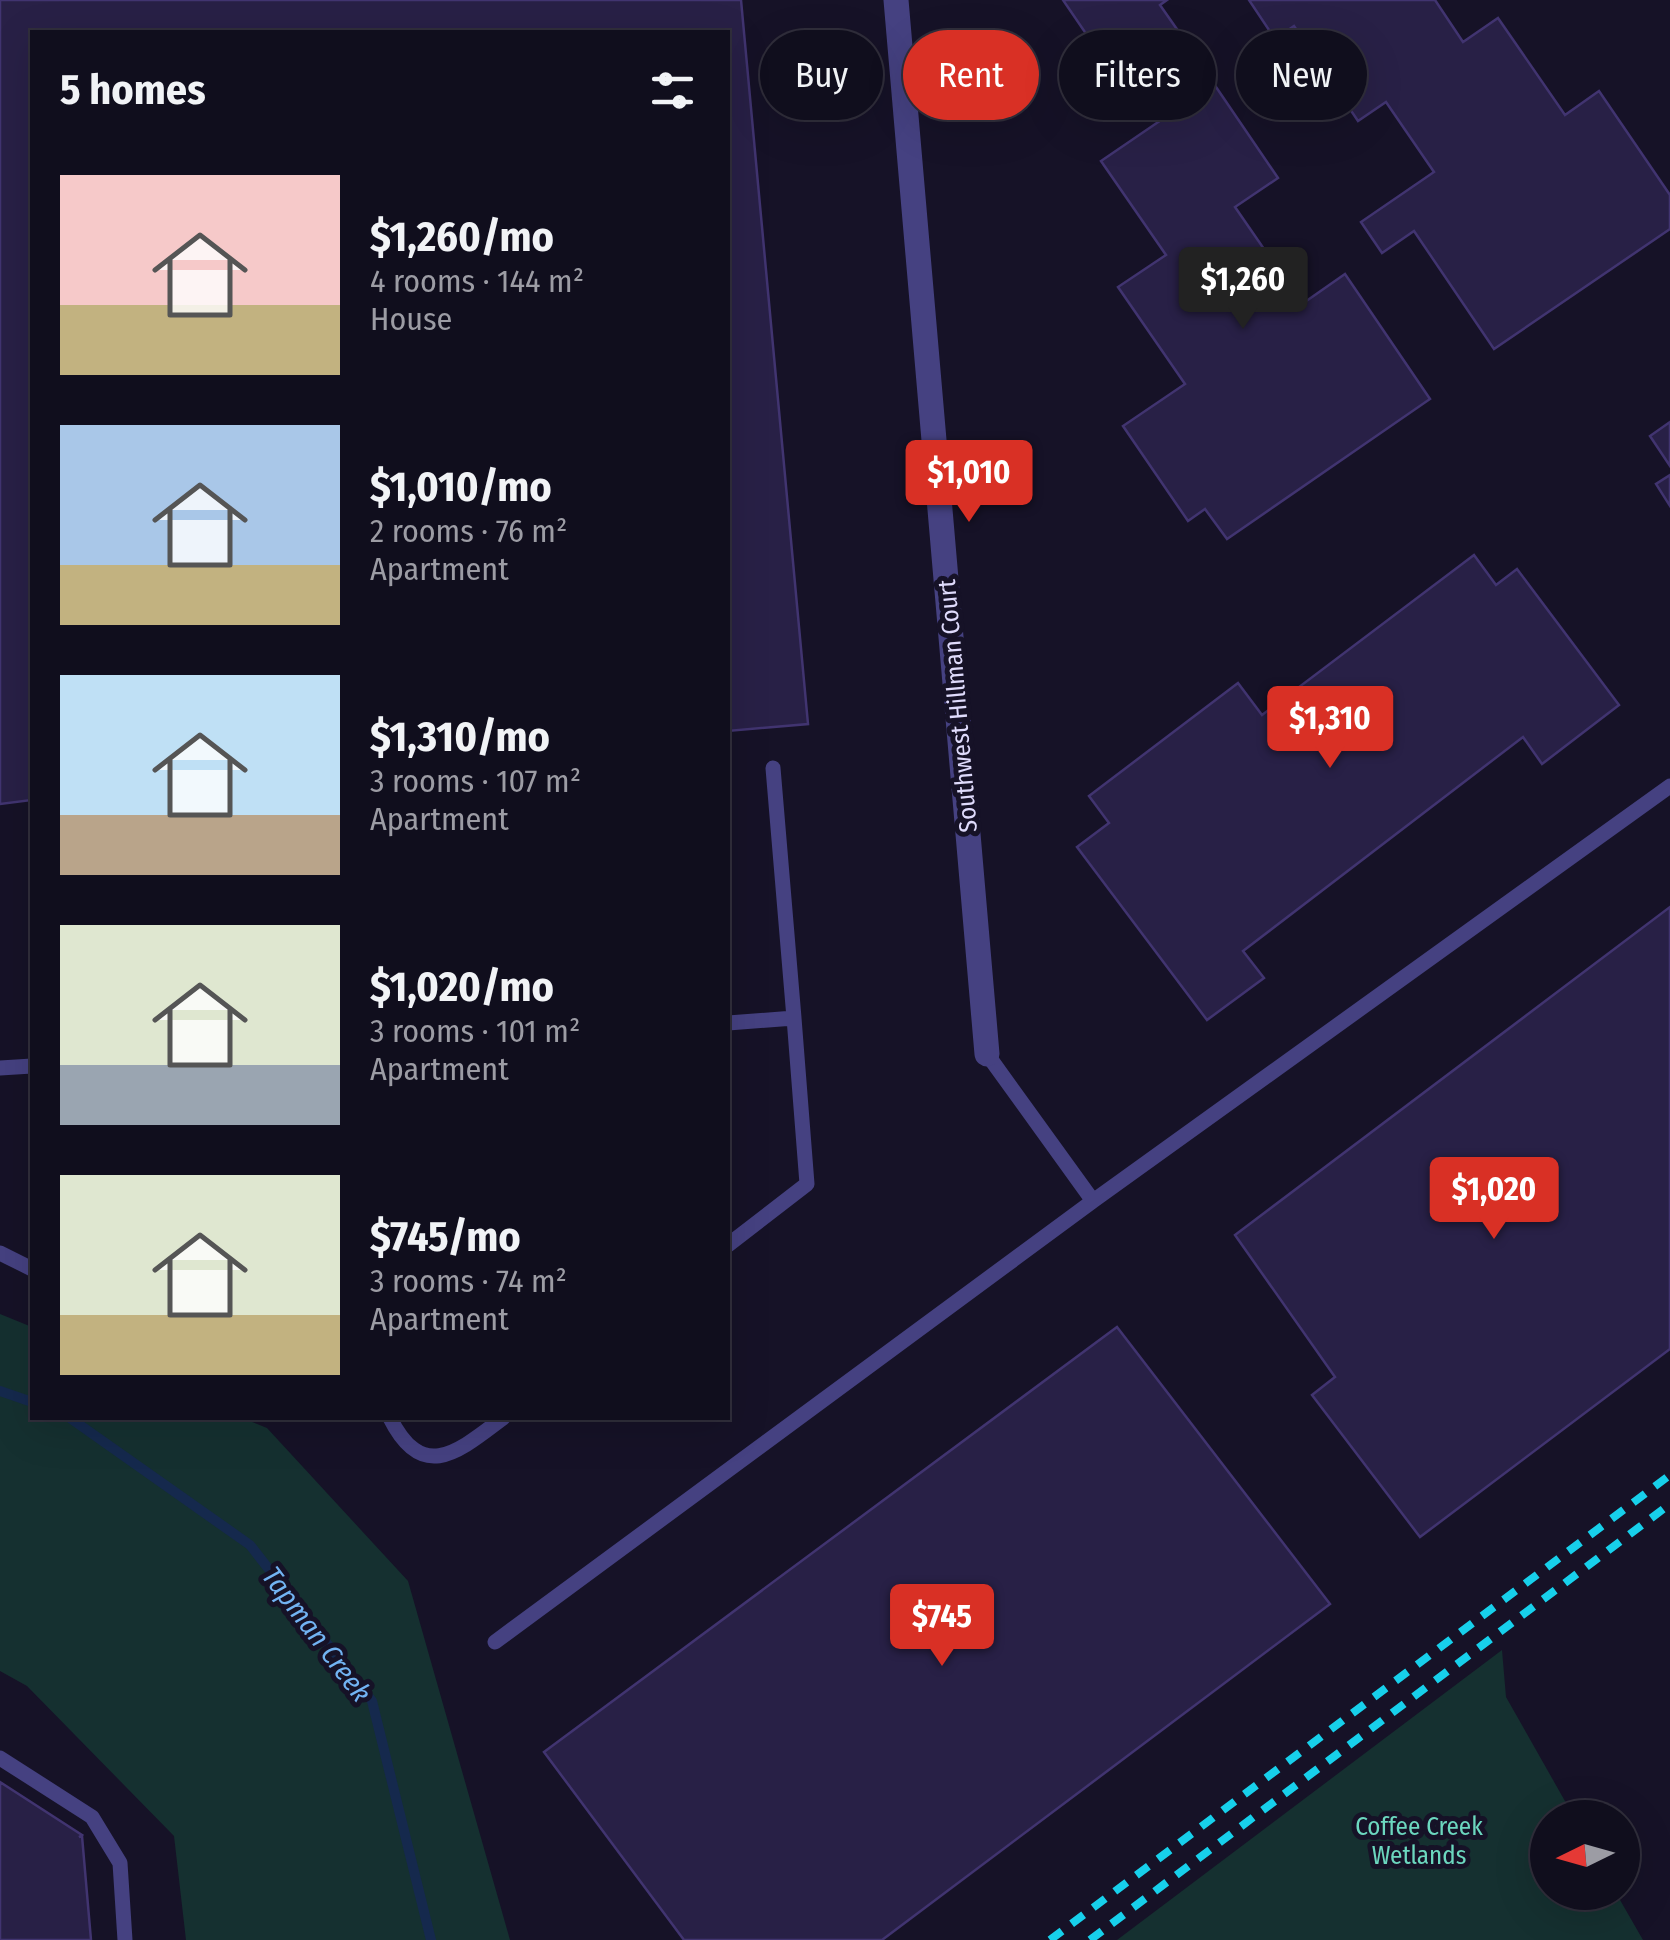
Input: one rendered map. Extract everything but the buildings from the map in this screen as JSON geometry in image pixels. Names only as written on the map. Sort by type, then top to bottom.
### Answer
[{"type":"street","name":"Southwest Hillman Court","points":[[896,0],[987,1054]]},
{"type":"lane","points":[[730,1243],[807,1184],[773,768]]},
{"type":"lane","points":[[496,1642],[1093,1201],[1670,786]]},
{"type":"lane","points":[[730,1023],[794,1018]]},
{"type":"lane","points":[[987,1054],[1093,1201]]},
{"type":"lane","points":[[0,1068],[30,1066]]},
{"type":"lane","points":[[0,1253],[30,1268]]},
{"type":"lane","points":[[391,1420],[402,1442],[420,1455],[440,1456],[464,1447],[499,1420]]},
{"type":"lane","points":[[0,1758],[92,1817],[120,1864],[125,1940]]},
{"type":"green space","points":[[0,1314],[30,1326],[30,1420],[247,1420],[267,1428],[408,1581],[510,1940],[186,1940],[174,1836],[27,1686],[0,1671]]},
{"type":"green space","name":"Coffee Creek Wetlands","points":[[1502,1650],[1506,1697],[1564,1800],[1530,1800],[1530,1910],[1626,1910],[1643,1940],[1117,1940]]},
{"type":"waterway","name":"Tapman Creek","points":[[0,1391],[30,1401]]},
{"type":"waterway","name":"Tapman Creek","points":[[73,1420],[250,1545],[372,1701],[431,1940]]},
{"type":"railway","points":[[1050,1940],[1670,1475]]},
{"type":"railway","points":[[1090,1940],[1670,1504]]}]
